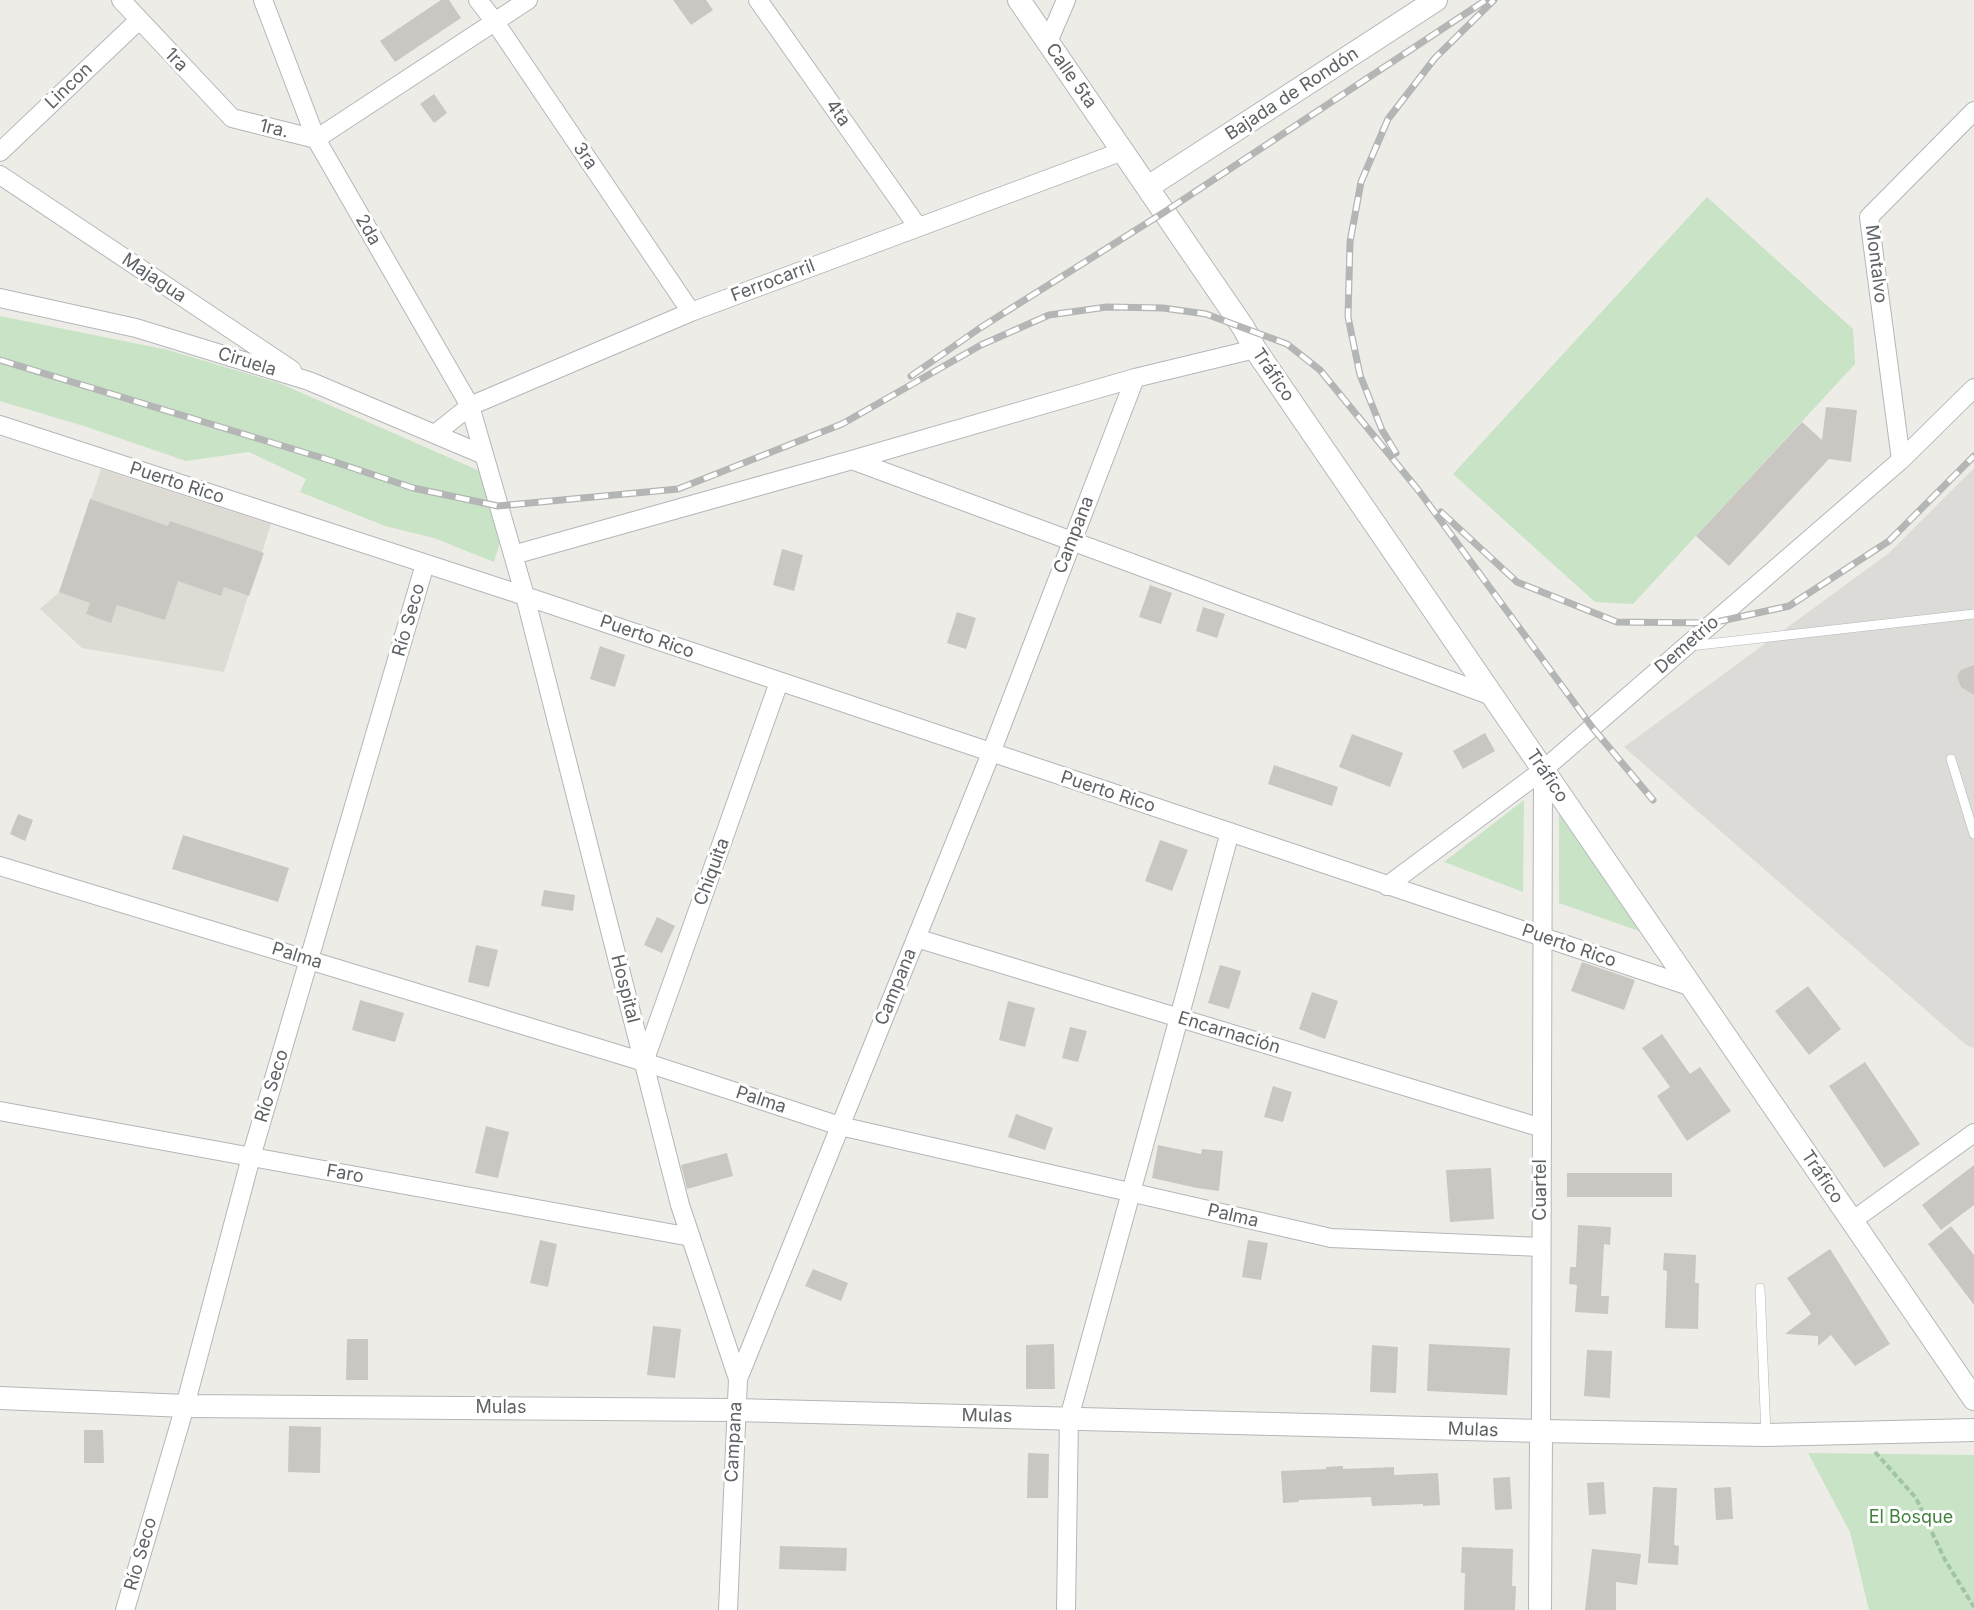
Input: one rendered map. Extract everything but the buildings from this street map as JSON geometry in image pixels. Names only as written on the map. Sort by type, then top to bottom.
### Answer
[{"type":"street","name":"1ra","points":[[121,0],[232,118]]},
{"type":"street","name":"2da","points":[[263,0],[316,139],[470,406],[484,455]]},
{"type":"street","name":"3ra","points":[[478,0],[691,312]]},
{"type":"street","points":[[316,139],[528,0]]},
{"type":"street","name":"4ta","points":[[758,0],[918,226]]},
{"type":"street","name":"Calle 5ta","points":[[1019,0],[1124,151]]},
{"type":"street","points":[[1048,42],[1066,0]]},
{"type":"street","name":"Bajada de Rondón","points":[[1148,187],[1436,0]]},
{"type":"street","name":"Lincon","points":[[0,152],[139,20]]},
{"type":"street","name":"Montalvo","points":[[1901,459],[1869,217],[1974,111]]},
{"type":"street","name":"1ra.","points":[[232,118],[316,139]]},
{"type":"street","name":"Ferrocarril","points":[[435,434],[470,406],[691,312],[1124,151]]},
{"type":"street","name":"Tráfico","points":[[1124,151],[1244,327],[1255,349],[1974,1399]]},
{"type":"street","name":"Majagua","points":[[0,176],[309,381]]},
{"type":"street","name":"Ciruela","points":[[0,298],[136,328],[309,381],[484,455]]},
{"type":"street","points":[[513,555],[1135,378],[1255,349]]},
{"type":"street","name":"Campana","points":[[728,1610],[738,1378],[991,753],[1135,378]]},
{"type":"street","name":"Demetrio","points":[[1387,885],[1543,770],[1901,459],[1974,388]]},
{"type":"street","name":"Puerto Rico","points":[[0,425],[525,596],[1692,987]]},
{"type":"street","points":[[484,455],[525,596]]},
{"type":"street","points":[[852,460],[1492,696]]},
{"type":"street","name":"Río Seco","points":[[125,1610],[185,1406],[251,1157],[425,564]]},
{"type":"street","name":"Hospital","points":[[525,596],[680,1205],[738,1378]]},
{"type":"street","name":"Chiquita","points":[[644,1062],[779,682]]},
{"type":"street","name":"Cuartel","points":[[1540,1610],[1543,770]]},
{"type":"street","points":[[1066,1610],[1069,1418],[1230,832]]},
{"type":"street","name":"Palma","points":[[0,866],[644,1062],[840,1126],[1331,1238],[1541,1247]]},
{"type":"street","name":"Encarnación","points":[[916,938],[1542,1128]]},
{"type":"street","name":"Faro","points":[[0,1111],[691,1237]]},
{"type":"street","points":[[1852,1221],[1974,1132]]},
{"type":"street","name":"Mulas","points":[[0,1398],[185,1406],[735,1410],[1766,1435],[1974,1430]]},
{"type":"lane","points":[[1685,647],[1974,614]]},
{"type":"lane","points":[[1952,759],[1974,834]]},
{"type":"lane","points":[[1760,1288],[1766,1435]]},
{"type":"path","points":[[1857,1433],[1916,1498],[1945,1560],[1974,1607]]},
{"type":"shaded area","points":[[1974,468],[1974,1048],[1966,1045],[1624,747],[1889,553]]},
{"type":"shaded area","points":[[101,469],[271,524],[224,672],[82,648],[40,609],[59,592]]},
{"type":"green space","points":[[1707,197],[1853,329],[1855,364],[1633,604],[1595,602],[1453,474]]},
{"type":"green space","points":[[0,316],[168,350],[279,383],[482,472],[501,538],[494,562],[434,538],[385,526],[300,492],[306,479],[249,452],[186,461],[87,427],[0,401]]},
{"type":"green space","points":[[1524,800],[1523,892],[1444,862]]},
{"type":"green space","points":[[1559,814],[1639,931],[1559,903]]},
{"type":"green space","name":"El Bosque","points":[[1808,1453],[1974,1455],[1974,1610],[1869,1610],[1850,1532]]},
{"type":"railway","points":[[911,376],[980,328],[1163,213],[1486,0]]},
{"type":"railway","points":[[1396,453],[1382,430],[1360,375],[1348,317],[1350,242],[1361,182],[1388,119],[1435,58],[1494,0]]},
{"type":"railway","points":[[0,360],[329,460],[413,488],[498,506],[678,489],[842,424],[981,345],[1049,315],[1107,307],[1163,308],[1206,314],[1287,344],[1320,370],[1419,491],[1592,727],[1653,800]]},
{"type":"railway","points":[[1441,512],[1517,582],[1617,622],[1712,623],[1789,606],[1889,541],[1974,456]]}]
